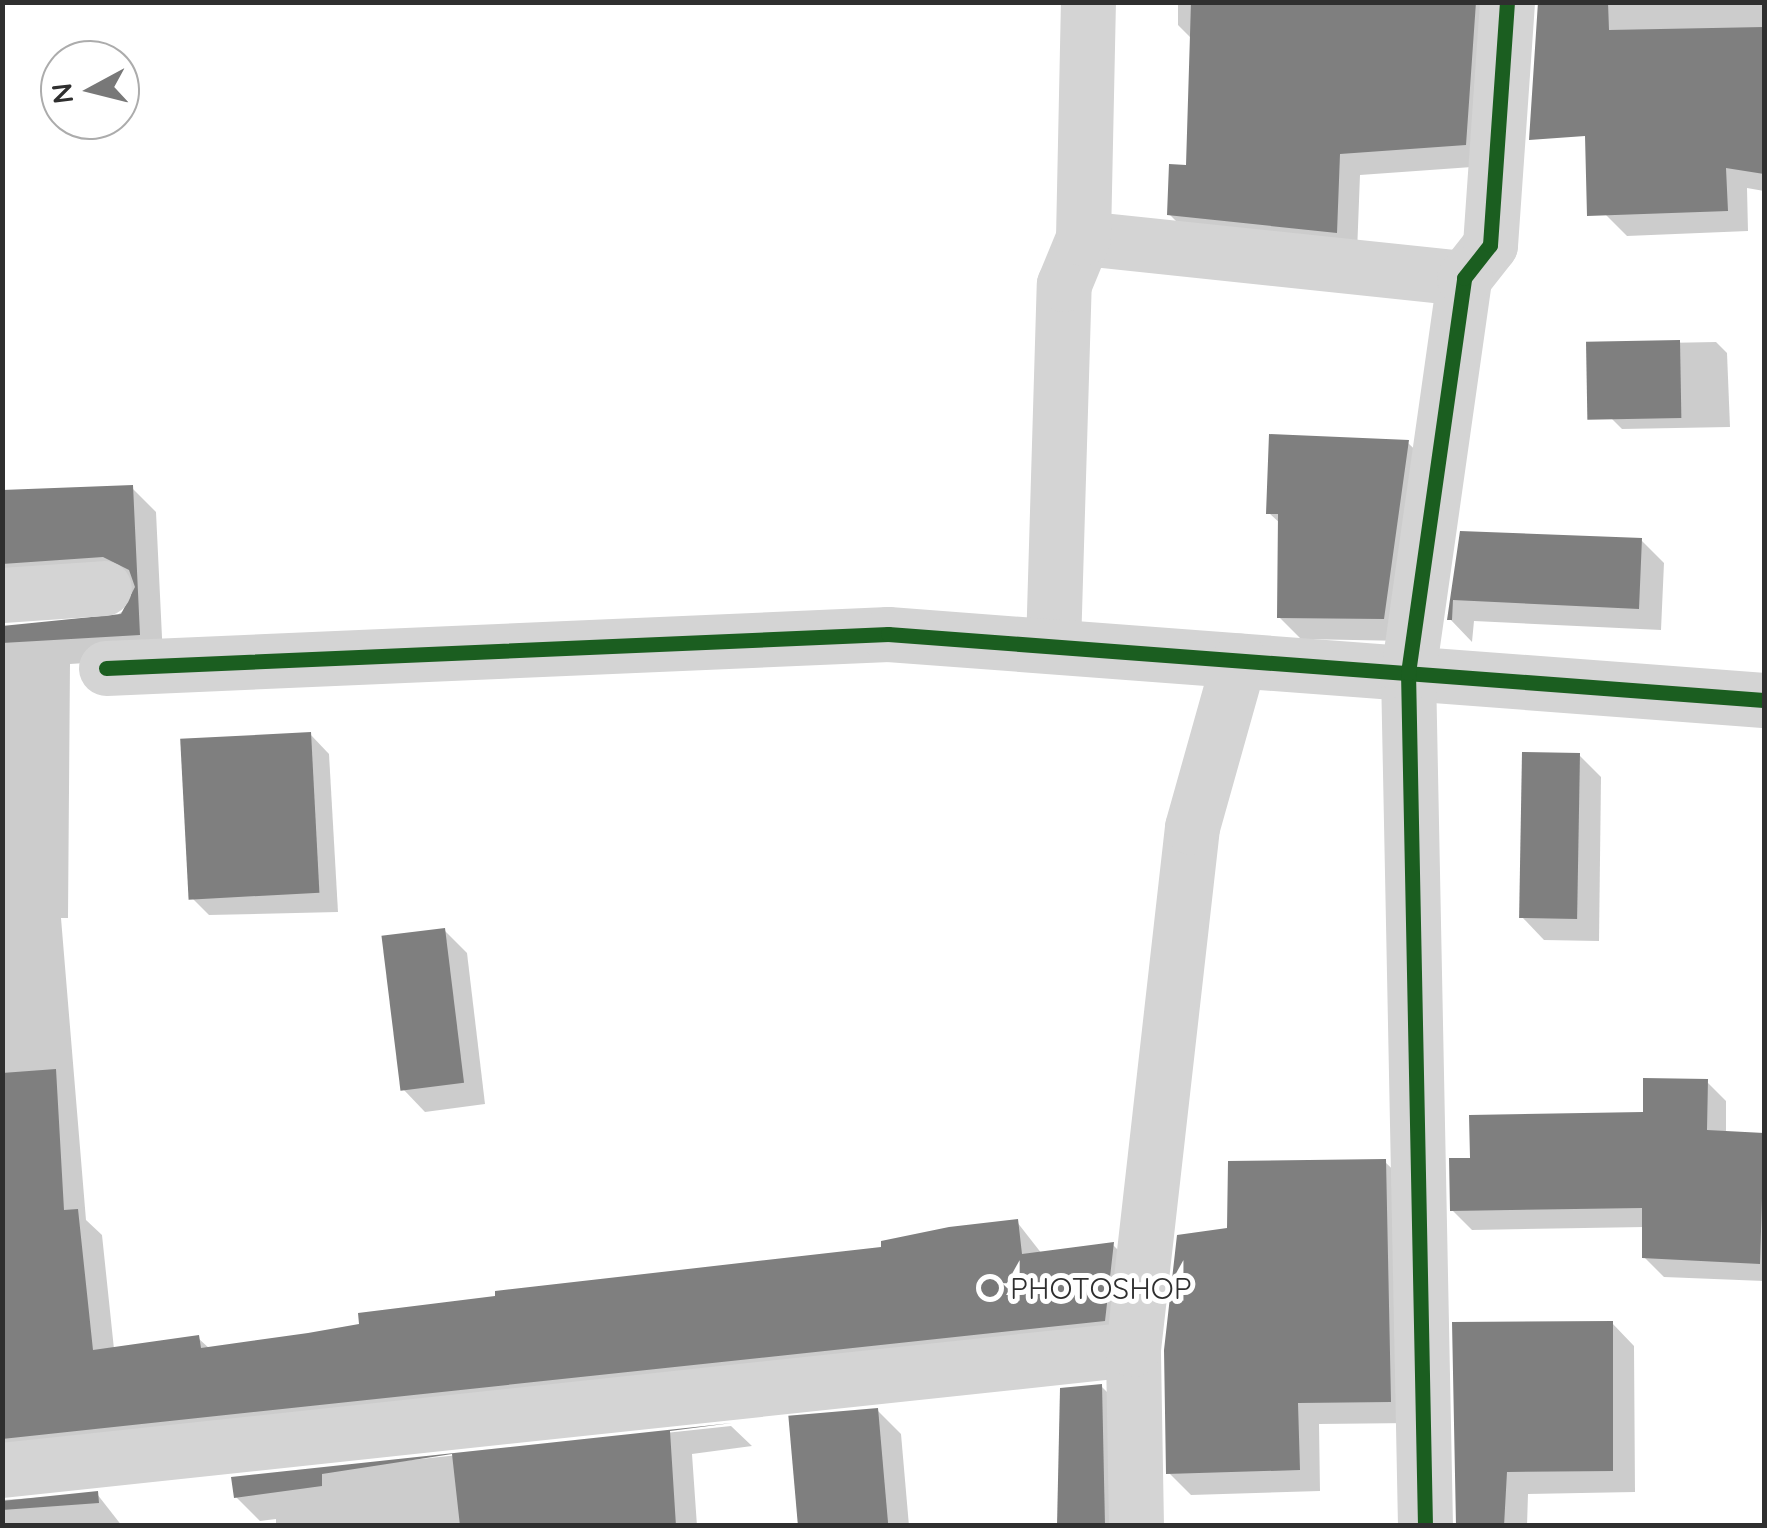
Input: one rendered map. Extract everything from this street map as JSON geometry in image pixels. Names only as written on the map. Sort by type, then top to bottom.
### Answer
[{"type":"street","points":[[1053,646],[1064,284],[1083,238],[1088,2]]},
{"type":"street","points":[[1425,1526],[1408,673],[1464,278],[1490,244],[1507,2]]},
{"type":"street","points":[[1083,238],[1464,278]]},
{"type":"street","points":[[2,595],[104,588]]},
{"type":"street","points":[[106,668],[888,634],[1764,700]]},
{"type":"street","points":[[1136,1526],[1133,1349],[1192,827],[1239,660]]},
{"type":"street","points":[[2,1470],[1133,1349]]},
{"type":"building","points":[[1191,2],[1476,2],[1466,145],[1340,154],[1337,233],[1167,215],[1169,164],[1186,165]]},
{"type":"building","points":[[1538,2],[1608,2],[1609,30],[1764,27],[1764,174],[1726,168],[1728,211],[1587,216],[1585,136],[1529,140]]},
{"type":"building","points":[[1680,340],[1681,418],[1587,420],[1586,342]]},
{"type":"building","points":[[1269,434],[1409,440],[1384,619],[1277,618],[1278,514],[1266,514]]},
{"type":"building","points":[[133,485],[140,635],[2,643],[2,626],[121,614],[135,587],[129,570],[103,557],[2,564],[2,490]]},
{"type":"building","points":[[1460,531],[1642,538],[1639,609],[1453,600],[1452,620],[1447,620]]},
{"type":"building","points":[[311,732],[319,893],[189,900],[180,739]]},
{"type":"building","points":[[1522,752],[1580,753],[1577,919],[1519,918]]},
{"type":"building","points":[[445,928],[464,1083],[400,1091],[381,936]]},
{"type":"building","points":[[56,1069],[64,1210],[78,1209],[93,1350],[199,1335],[201,1348],[308,1333],[359,1324],[358,1313],[495,1296],[495,1291],[881,1247],[881,1241],[949,1227],[1018,1219],[1022,1254],[1114,1242],[1105,1321],[2,1439],[2,1073]]},
{"type":"building","points":[[1643,1078],[1708,1079],[1707,1130],[1764,1133],[1760,1264],[1642,1258],[1642,1208],[1450,1211],[1449,1158],[1470,1158],[1469,1115],[1643,1112]]},
{"type":"building","points":[[1386,1159],[1391,1402],[1298,1403],[1300,1470],[1166,1474],[1164,1350],[1177,1235],[1227,1228],[1228,1161]]},
{"type":"building","points":[[1613,1321],[1613,1471],[1507,1472],[1504,1526],[1456,1526],[1452,1322]]},
{"type":"building","points":[[1102,1384],[1105,1526],[1057,1526],[1060,1388]]},
{"type":"building","points":[[878,1408],[888,1526],[798,1526],[788,1416]]},
{"type":"building","points":[[732,1423],[670,1431],[676,1526],[460,1526],[452,1454],[322,1474],[322,1486],[234,1498],[231,1477]]},
{"type":"building","points":[[98,1491],[99,1503],[2,1510],[2,1501]]},
{"type":"cycle path","points":[[1425,1526],[1408,673],[1464,278],[1490,245],[1507,2]]},
{"type":"cycle path","points":[[106,668],[888,634],[1764,700]]},
{"type":"place","name":"PHOTOSHOP","points":[[990,1288]]}]
